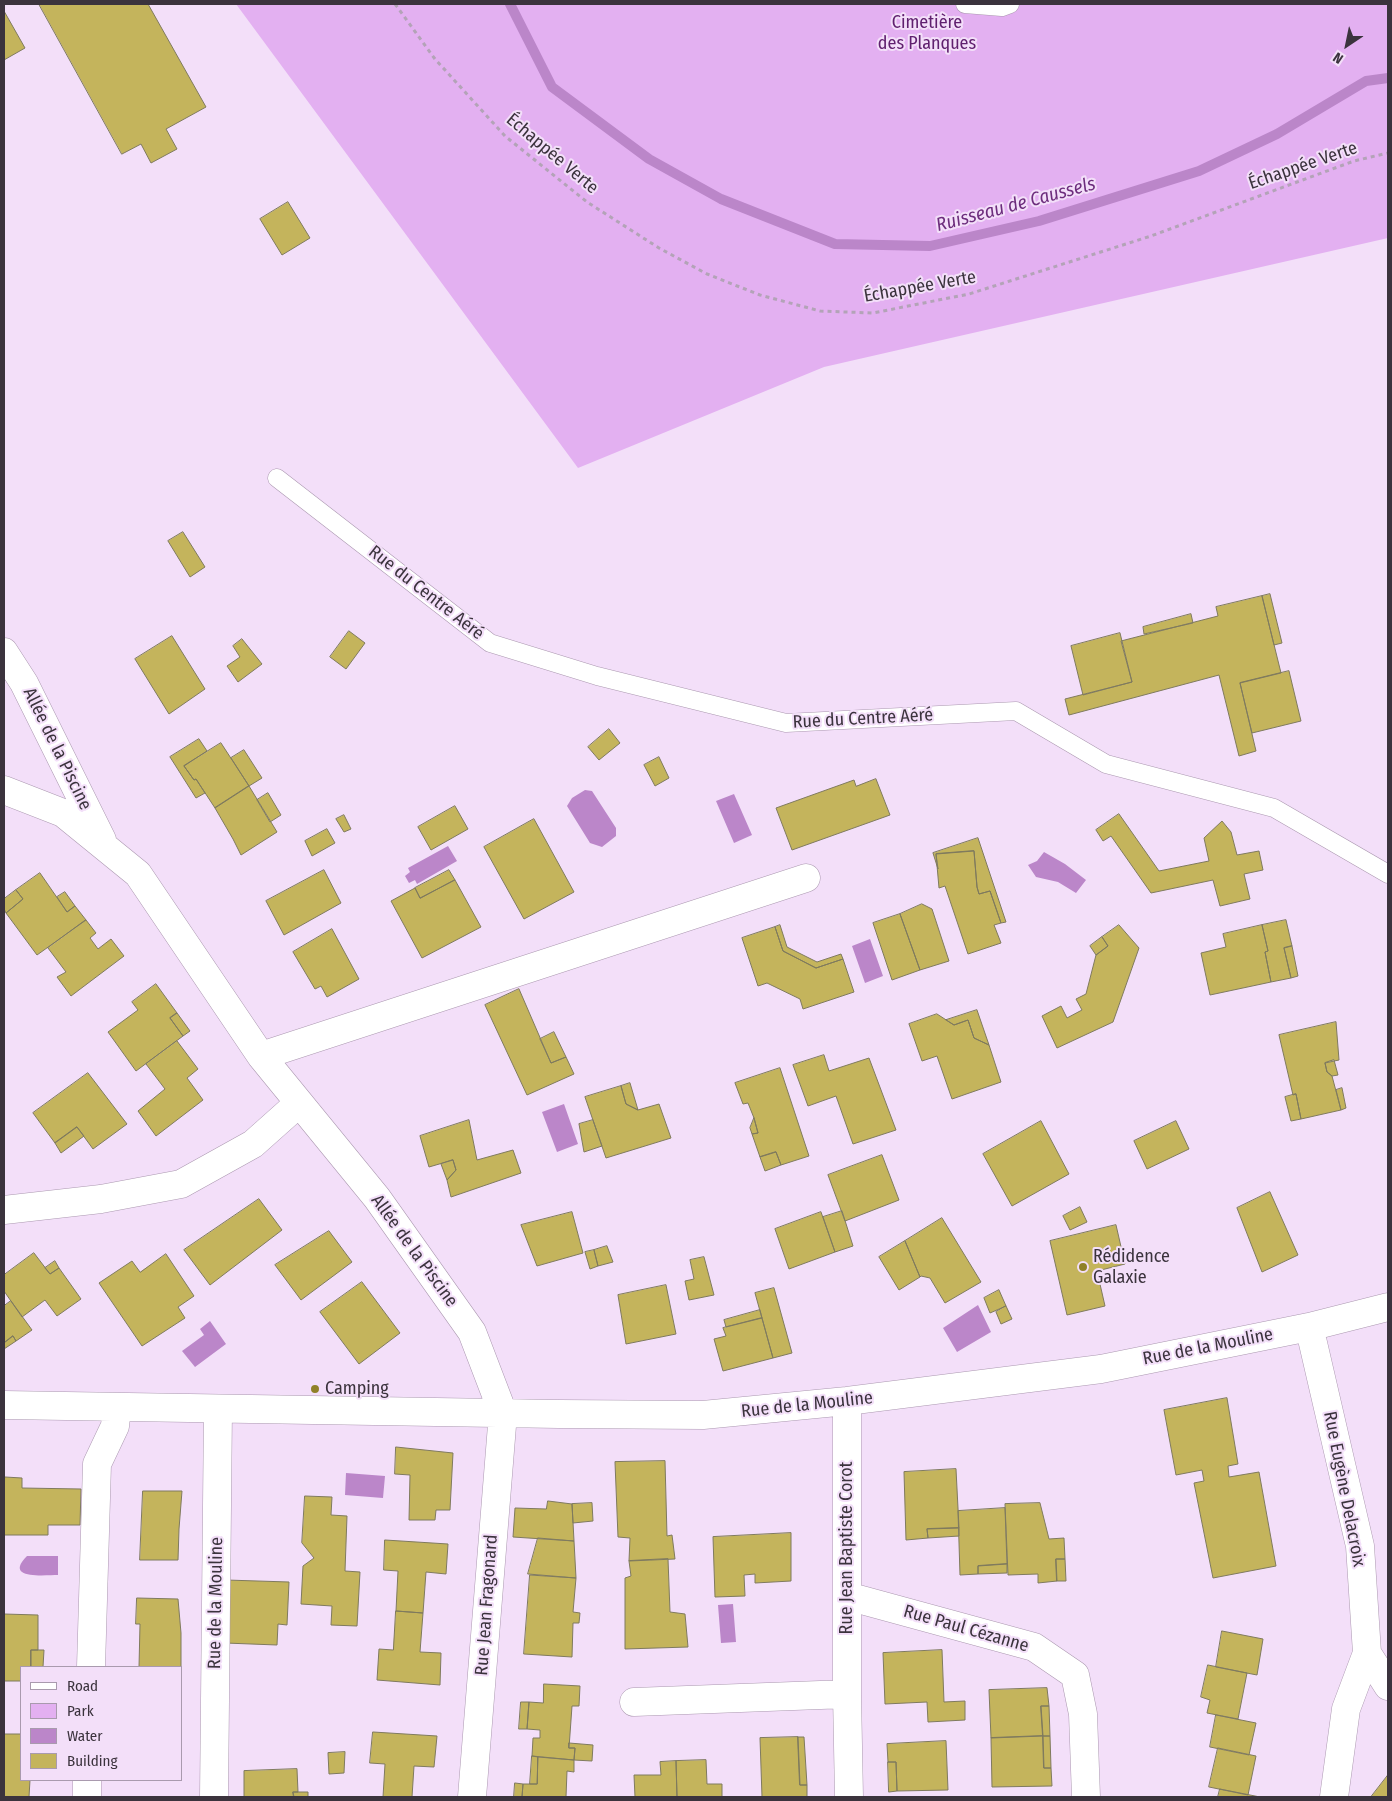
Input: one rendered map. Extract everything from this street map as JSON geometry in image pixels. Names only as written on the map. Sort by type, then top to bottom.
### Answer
[{"type":"street","name":"Allée de la Piscine","points":[[4,652],[24,683],[106,848]]},
{"type":"street","name":"Allée de la Piscine","points":[[4,790],[62,812],[138,874],[261,1056],[377,1198],[472,1332],[503,1413]]},
{"type":"street","points":[[261,1056],[806,878]]},
{"type":"street","points":[[4,1210],[102,1199],[180,1184],[253,1144],[299,1103]]},
{"type":"street","name":"Rue de la Mouline","points":[[4,1405],[703,1415],[847,1402],[1101,1368],[1308,1328],[1388,1307]]},
{"type":"street","name":"Rue Eugène Delacroix","points":[[1308,1328],[1314,1343],[1360,1546],[1367,1652],[1346,1709],[1334,1797]]},
{"type":"street","name":"Rue Jean Baptiste Corot","points":[[847,1402],[849,1797]]},
{"type":"street","points":[[91,1666],[97,1464],[115,1426],[117,1407]]},
{"type":"street","name":"Rue de la Mouline","points":[[214,1797],[218,1409]]},
{"type":"street","name":"Rue Jean Fragonard","points":[[472,1797],[503,1413]]},
{"type":"street","name":"Rue Paul Cézanne","points":[[848,1596],[1034,1647],[1075,1675],[1083,1714],[1086,1797]]},
{"type":"street","name":"Rue Eugène Delacroix","points":[[1367,1652],[1388,1686]]},
{"type":"street","points":[[634,1702],[847,1694]]},
{"type":"street","points":[[87,1781],[87,1797]]},
{"type":"lane","points":[[965,4],[1002,7],[1010,4]]},
{"type":"lane","name":"Rue du Centre Aéré","points":[[277,478],[490,643],[597,676],[786,723],[1016,711],[1106,764],[1274,808],[1388,874]]},
{"type":"path","name":"Échappée Verte","points":[[395,4],[435,59],[505,136],[587,202],[659,248],[707,274],[760,295],[820,310],[873,313],[969,294],[1151,236],[1354,161],[1388,153]]},
{"type":"green space","name":"Cimetière des Planques","points":[[236,4],[1388,4],[1388,238],[824,367],[578,468]]},
{"type":"water","points":[[585,790],[592,791],[616,828],[616,836],[602,847],[590,843],[567,806],[572,798]]},
{"type":"water","points":[[734,794],[752,835],[734,843],[716,801]]},
{"type":"water","points":[[448,846],[457,861],[417,884],[415,880],[409,883],[405,876],[410,872],[408,868]]},
{"type":"water","points":[[1044,852],[1065,864],[1086,880],[1076,893],[1058,882],[1036,877],[1028,865],[1037,861]]},
{"type":"water","points":[[870,939],[883,976],[865,983],[852,946]]},
{"type":"water","points":[[564,1104],[578,1144],[557,1152],[542,1112]]},
{"type":"water","points":[[978,1305],[991,1332],[957,1352],[943,1328]]},
{"type":"water","points":[[210,1321],[226,1344],[195,1367],[182,1351],[204,1335],[200,1329]]},
{"type":"water","points":[[346,1473],[385,1476],[383,1498],[345,1495]]},
{"type":"water","points":[[27,1556],[58,1556],[58,1575],[23,1573],[20,1569],[21,1564]]},
{"type":"water","points":[[733,1604],[736,1642],[721,1643],[718,1605]]},
{"type":"building","points":[[39,4],[148,4],[206,107],[166,129],[177,149],[151,163],[141,144],[122,154]]},
{"type":"building","points":[[4,11],[25,48],[4,60]]},
{"type":"building","points":[[288,202],[310,238],[282,255],[260,219]]},
{"type":"building","points":[[183,532],[205,567],[190,577],[168,541]]},
{"type":"building","points":[[1270,594],[1282,643],[1274,645],[1262,596]]},
{"type":"building","points":[[1262,596],[1281,673],[1240,683],[1256,751],[1239,756],[1219,675],[1069,715],[1065,699],[1132,682],[1121,641],[1218,616],[1216,607]]},
{"type":"building","points":[[1191,614],[1193,623],[1144,634],[1143,627]]},
{"type":"building","points":[[349,631],[365,643],[346,669],[330,657]]},
{"type":"building","points":[[1120,633],[1132,682],[1083,695],[1071,646]]},
{"type":"building","points":[[172,636],[205,689],[169,714],[135,659]]},
{"type":"building","points":[[242,639],[262,664],[238,682],[227,666],[240,657],[233,646]]},
{"type":"building","points":[[1289,671],[1301,721],[1252,733],[1240,683]]},
{"type":"building","points":[[609,729],[620,743],[599,760],[588,747]]},
{"type":"building","points":[[199,739],[207,751],[184,766],[205,793],[196,798],[170,757]]},
{"type":"building","points":[[221,743],[249,786],[215,808],[196,779],[194,780],[184,766]]},
{"type":"building","points":[[244,750],[262,778],[249,786],[231,758]]},
{"type":"building","points":[[659,757],[669,778],[655,786],[644,765]]},
{"type":"building","points":[[876,779],[890,815],[792,850],[776,808],[854,780],[856,786]]},
{"type":"building","points":[[249,786],[277,832],[241,855],[215,808]]},
{"type":"building","points":[[268,793],[281,815],[270,822],[257,800]]},
{"type":"building","points":[[455,806],[468,829],[431,850],[418,827]]},
{"type":"building","points":[[1119,814],[1159,871],[1209,861],[1204,838],[1222,821],[1231,832],[1237,855],[1259,851],[1263,870],[1244,874],[1250,899],[1220,906],[1213,880],[1151,893],[1111,836],[1103,841],[1096,830]]},
{"type":"building","points":[[344,815],[351,829],[344,832],[336,819]]},
{"type":"building","points":[[534,819],[574,892],[524,919],[484,847]]},
{"type":"building","points":[[327,829],[335,843],[312,856],[305,841]]},
{"type":"building","points":[[978,838],[1006,922],[1001,923],[990,891],[979,894],[974,851],[936,854],[938,869],[933,853]]},
{"type":"building","points":[[974,851],[979,894],[990,891],[1001,923],[994,925],[1001,943],[968,954],[945,886],[939,888],[936,854]]},
{"type":"building","points":[[324,870],[341,903],[284,935],[266,901]]},
{"type":"building","points":[[449,870],[455,880],[420,898],[415,888]]},
{"type":"building","points":[[40,873],[67,912],[75,906],[86,920],[37,955],[6,913],[23,899],[16,890]]},
{"type":"building","points":[[455,880],[481,927],[422,958],[391,901],[415,888],[420,898]]},
{"type":"building","points":[[16,890],[23,899],[6,913],[4,899]]},
{"type":"building","points":[[65,892],[75,906],[67,912],[57,897]]},
{"type":"building","points":[[922,904],[932,909],[949,961],[920,970],[900,914]]},
{"type":"building","points":[[900,914],[920,970],[892,980],[873,923]]},
{"type":"building","points":[[86,920],[96,933],[90,938],[98,949],[111,939],[124,956],[71,996],[57,977],[66,972],[48,948]]},
{"type":"building","points":[[1286,920],[1292,946],[1284,948],[1291,978],[1271,982],[1265,952],[1268,951],[1262,925]]},
{"type":"building","points":[[780,925],[787,947],[817,962],[841,954],[843,959],[816,968],[783,951],[775,927]]},
{"type":"building","points":[[1119,925],[1139,948],[1113,1022],[1057,1048],[1042,1016],[1061,1006],[1067,1018],[1082,1010],[1076,999],[1086,994],[1096,955],[1108,946],[1102,937]]},
{"type":"building","points":[[1262,925],[1268,951],[1265,952],[1271,982],[1210,995],[1201,953],[1226,947],[1223,934]]},
{"type":"building","points":[[775,927],[783,951],[816,968],[843,959],[854,992],[803,1009],[800,999],[767,983],[758,986],[742,938]]},
{"type":"building","points":[[332,929],[359,979],[327,997],[321,986],[315,989],[293,952]]},
{"type":"building","points":[[1102,937],[1108,946],[1096,955],[1090,946]]},
{"type":"building","points":[[1292,946],[1298,976],[1291,978],[1284,948]]},
{"type":"building","points":[[156,984],[177,1013],[170,1018],[183,1036],[136,1071],[108,1032],[138,1010],[132,1002]]},
{"type":"building","points":[[519,989],[551,1063],[566,1057],[574,1074],[527,1095],[485,1005]]},
{"type":"building","points":[[977,1010],[989,1045],[974,1038],[968,1020],[954,1025],[946,1020]]},
{"type":"building","points":[[177,1013],[190,1031],[183,1036],[170,1018]]},
{"type":"building","points":[[937,1014],[954,1025],[968,1020],[974,1038],[989,1045],[1001,1082],[952,1099],[937,1056],[922,1061],[909,1024]]},
{"type":"building","points":[[1336,1022],[1339,1060],[1325,1063],[1327,1072],[1332,1076],[1341,1110],[1301,1119],[1296,1094],[1293,1095],[1279,1035]]},
{"type":"building","points":[[554,1032],[566,1057],[551,1063],[540,1039]]},
{"type":"building","points":[[177,1041],[198,1069],[187,1078],[203,1100],[156,1136],[138,1111],[165,1089],[146,1064]]},
{"type":"building","points":[[824,1055],[829,1071],[869,1058],[896,1130],[853,1144],[836,1096],[808,1106],[793,1065]]},
{"type":"building","points":[[1334,1060],[1338,1075],[1332,1076],[1327,1072],[1325,1063]]},
{"type":"building","points":[[780,1068],[809,1156],[781,1165],[776,1152],[760,1157],[752,1134],[758,1133],[754,1118],[748,1103],[743,1104],[735,1083]]},
{"type":"building","points":[[88,1073],[127,1124],[93,1149],[77,1127],[55,1143],[33,1113]]},
{"type":"building","points":[[630,1083],[638,1110],[626,1104],[621,1086]]},
{"type":"building","points":[[621,1086],[626,1104],[638,1110],[659,1104],[671,1138],[606,1158],[585,1097]]},
{"type":"building","points":[[1342,1088],[1346,1108],[1341,1110],[1336,1090]]},
{"type":"building","points":[[1296,1094],[1301,1119],[1291,1121],[1285,1097]]},
{"type":"building","points":[[754,1118],[758,1133],[752,1134],[750,1128]]},
{"type":"building","points":[[469,1120],[477,1160],[513,1150],[521,1173],[451,1197],[447,1180],[456,1170],[453,1160],[429,1167],[420,1136]]},
{"type":"building","points":[[593,1120],[602,1146],[584,1152],[579,1124]]},
{"type":"building","points":[[1041,1121],[1069,1174],[1012,1206],[983,1154]]},
{"type":"building","points":[[1176,1121],[1189,1149],[1147,1169],[1134,1141]]},
{"type":"building","points":[[77,1127],[84,1136],[61,1153],[55,1143]]},
{"type":"building","points":[[776,1152],[781,1165],[765,1171],[760,1157]]},
{"type":"building","points":[[882,1155],[899,1200],[845,1221],[828,1175]]},
{"type":"building","points":[[453,1160],[456,1170],[447,1180],[441,1164]]},
{"type":"building","points":[[1270,1192],[1298,1255],[1262,1272],[1237,1208]]},
{"type":"building","points":[[259,1199],[282,1230],[210,1285],[184,1250]]},
{"type":"building","points":[[1080,1207],[1087,1222],[1070,1230],[1063,1216]]},
{"type":"building","points":[[842,1211],[853,1246],[835,1252],[823,1217]]},
{"type":"building","points":[[572,1212],[583,1253],[537,1266],[521,1225]]},
{"type":"building","points":[[821,1212],[835,1252],[789,1269],[775,1229]]},
{"type":"building","points":[[942,1218],[981,1282],[945,1303],[930,1278],[920,1277],[905,1241]]},
{"type":"building","name":"Rédidence Galaxie","points":[[1116,1225],[1125,1264],[1097,1271],[1105,1306],[1067,1315],[1050,1241]]},
{"type":"building","points":[[329,1231],[352,1262],[301,1300],[275,1265]]},
{"type":"building","points":[[905,1241],[920,1277],[899,1290],[879,1257]]},
{"type":"building","points":[[607,1246],[613,1262],[598,1266],[594,1250]]},
{"type":"building","points":[[594,1250],[598,1266],[590,1269],[585,1252]]},
{"type":"building","points":[[34,1253],[50,1274],[59,1268],[81,1299],[57,1316],[45,1300],[22,1317],[4,1291],[4,1275]]},
{"type":"building","points":[[166,1254],[194,1296],[178,1307],[185,1318],[142,1346],[99,1283],[132,1261],[140,1272]]},
{"type":"building","points":[[704,1257],[714,1295],[689,1300],[685,1281],[694,1279],[690,1260]]},
{"type":"building","points":[[55,1261],[59,1268],[50,1274],[45,1268]]},
{"type":"building","points":[[362,1282],[400,1333],[359,1364],[320,1312]]},
{"type":"building","points":[[666,1285],[676,1334],[626,1344],[618,1295]]},
{"type":"building","points":[[774,1288],[792,1353],[773,1358],[755,1293]]},
{"type":"building","points":[[999,1290],[1006,1306],[990,1313],[984,1298]]},
{"type":"building","points":[[11,1301],[32,1330],[16,1341],[13,1336],[4,1343],[4,1306]]},
{"type":"building","points":[[1006,1306],[1012,1319],[1001,1324],[996,1312]]},
{"type":"building","points":[[760,1310],[762,1318],[726,1327],[724,1320]]},
{"type":"building","points":[[762,1318],[773,1358],[723,1371],[714,1339],[726,1336],[723,1328]]},
{"type":"building","points":[[13,1336],[16,1341],[4,1349],[4,1343]]},
{"type":"building","points":[[1227,1398],[1238,1464],[1228,1466],[1229,1477],[1259,1472],[1276,1566],[1213,1578],[1194,1483],[1204,1481],[1202,1470],[1176,1475],[1164,1410]]},
{"type":"building","points":[[396,1447],[453,1453],[450,1510],[436,1510],[435,1520],[409,1520],[410,1475],[395,1474]]},
{"type":"building","points":[[665,1461],[667,1536],[672,1535],[675,1559],[629,1561],[630,1538],[618,1537],[615,1462]]},
{"type":"building","points":[[956,1469],[959,1528],[927,1529],[928,1538],[906,1540],[904,1472]]},
{"type":"building","points":[[5,1477],[22,1478],[22,1488],[81,1489],[80,1525],[48,1525],[48,1535],[4,1535]]},
{"type":"building","points":[[143,1491],[182,1491],[178,1560],[140,1560]]},
{"type":"building","points":[[305,1496],[332,1497],[331,1515],[347,1516],[345,1571],[360,1572],[357,1626],[331,1625],[332,1606],[301,1604],[303,1566],[314,1558],[302,1543]]},
{"type":"building","points":[[548,1501],[572,1504],[574,1541],[513,1537],[515,1508],[546,1509]]},
{"type":"building","points":[[592,1503],[593,1521],[573,1523],[572,1504]]},
{"type":"building","points":[[1040,1503],[1049,1539],[1064,1538],[1065,1559],[1056,1559],[1057,1581],[1038,1583],[1038,1574],[1008,1575],[1005,1504]]},
{"type":"building","points":[[1005,1508],[1007,1564],[978,1566],[978,1574],[960,1575],[958,1511]]},
{"type":"building","points":[[959,1528],[959,1536],[928,1538],[927,1529]]},
{"type":"building","points":[[791,1533],[791,1581],[755,1583],[755,1574],[744,1575],[745,1596],[715,1597],[713,1537]]},
{"type":"building","points":[[538,1538],[574,1541],[576,1578],[528,1574]]},
{"type":"building","points":[[385,1540],[448,1544],[446,1574],[426,1572],[423,1613],[396,1611],[398,1571],[384,1570]]},
{"type":"building","points":[[668,1559],[670,1612],[685,1614],[688,1647],[625,1649],[625,1578],[631,1576],[629,1561]]},
{"type":"building","points":[[1056,1559],[1065,1559],[1066,1581],[1057,1581]]},
{"type":"building","points":[[1007,1564],[1007,1573],[978,1574],[978,1566]]},
{"type":"building","points":[[530,1575],[576,1578],[573,1612],[580,1613],[579,1623],[573,1623],[572,1657],[524,1654]]},
{"type":"building","points":[[226,1580],[289,1582],[287,1625],[278,1624],[277,1645],[225,1643]]},
{"type":"building","points":[[137,1598],[178,1599],[181,1666],[139,1666],[140,1624],[136,1624]]},
{"type":"building","points":[[396,1611],[423,1613],[420,1652],[441,1653],[440,1685],[377,1680],[379,1649],[393,1650]]},
{"type":"building","points":[[4,1614],[38,1615],[38,1650],[31,1650],[31,1666],[20,1666],[20,1681],[4,1681]]},
{"type":"building","points":[[1222,1631],[1263,1639],[1257,1675],[1216,1667]]},
{"type":"building","points":[[31,1650],[44,1650],[43,1666],[31,1666]]},
{"type":"building","points":[[942,1650],[944,1702],[965,1701],[965,1720],[928,1722],[927,1702],[885,1704],[883,1653]]},
{"type":"building","points":[[1208,1665],[1247,1673],[1238,1719],[1207,1713],[1210,1700],[1201,1697]]},
{"type":"building","points":[[544,1684],[580,1686],[579,1706],[572,1706],[569,1748],[575,1748],[574,1760],[532,1756],[533,1738],[540,1738],[540,1730],[527,1729],[529,1702],[543,1703]]},
{"type":"building","points":[[1047,1688],[1049,1706],[1041,1706],[1043,1736],[991,1738],[989,1690]]},
{"type":"building","points":[[521,1702],[529,1702],[527,1729],[519,1729]]},
{"type":"building","points":[[1041,1706],[1049,1706],[1050,1736],[1043,1736]]},
{"type":"building","points":[[1216,1715],[1256,1723],[1249,1755],[1210,1747]]},
{"type":"building","points":[[373,1732],[437,1736],[434,1767],[414,1766],[412,1797],[383,1797],[385,1764],[370,1763]]},
{"type":"building","points":[[4,1734],[20,1734],[20,1781],[30,1781],[29,1797],[4,1797]]},
{"type":"building","points":[[1043,1736],[1044,1768],[1051,1768],[1052,1786],[992,1787],[991,1738]]},
{"type":"building","points":[[1043,1736],[1050,1736],[1051,1768],[1044,1768]]},
{"type":"building","points":[[798,1737],[804,1737],[807,1785],[800,1785]]},
{"type":"building","points":[[798,1737],[800,1785],[807,1785],[807,1797],[762,1797],[760,1738]]},
{"type":"building","points":[[946,1741],[948,1790],[897,1791],[896,1762],[888,1762],[887,1744]]},
{"type":"building","points":[[569,1743],[593,1745],[592,1761],[574,1760],[575,1748],[569,1748]]},
{"type":"building","points":[[1218,1748],[1256,1756],[1248,1795],[1209,1787]]},
{"type":"building","points":[[345,1752],[344,1773],[329,1774],[328,1753]]},
{"type":"building","points":[[532,1756],[538,1757],[537,1784],[530,1784]]},
{"type":"building","points":[[538,1757],[574,1760],[574,1772],[567,1771],[566,1797],[522,1797],[523,1784],[537,1784]]},
{"type":"building","points":[[706,1760],[707,1784],[722,1784],[722,1797],[677,1797],[676,1761]]},
{"type":"building","points":[[676,1761],[677,1797],[635,1797],[634,1775],[661,1775],[660,1762]]},
{"type":"building","points":[[888,1762],[896,1762],[897,1791],[889,1792]]},
{"type":"building","points":[[297,1769],[298,1792],[293,1792],[294,1797],[244,1797],[244,1771]]},
{"type":"building","points":[[1388,1775],[1388,1797],[1371,1797]]},
{"type":"building","points":[[515,1783],[523,1784],[522,1797],[514,1797]]},
{"type":"building","points":[[1220,1789],[1260,1797],[1218,1797]]},
{"type":"building","points":[[293,1792],[308,1792],[308,1797],[294,1797]]},
{"type":"waterway","name":"Ruisseau de Caussels","points":[[510,4],[552,87],[649,159],[721,199],[835,244],[930,246],[1039,221],[1199,171],[1277,134],[1366,81],[1388,78]]},
{"type":"place","name":"Rédidence Galaxie","points":[[1083,1267]]},
{"type":"place","name":"Camping","points":[[315,1389]]}]
